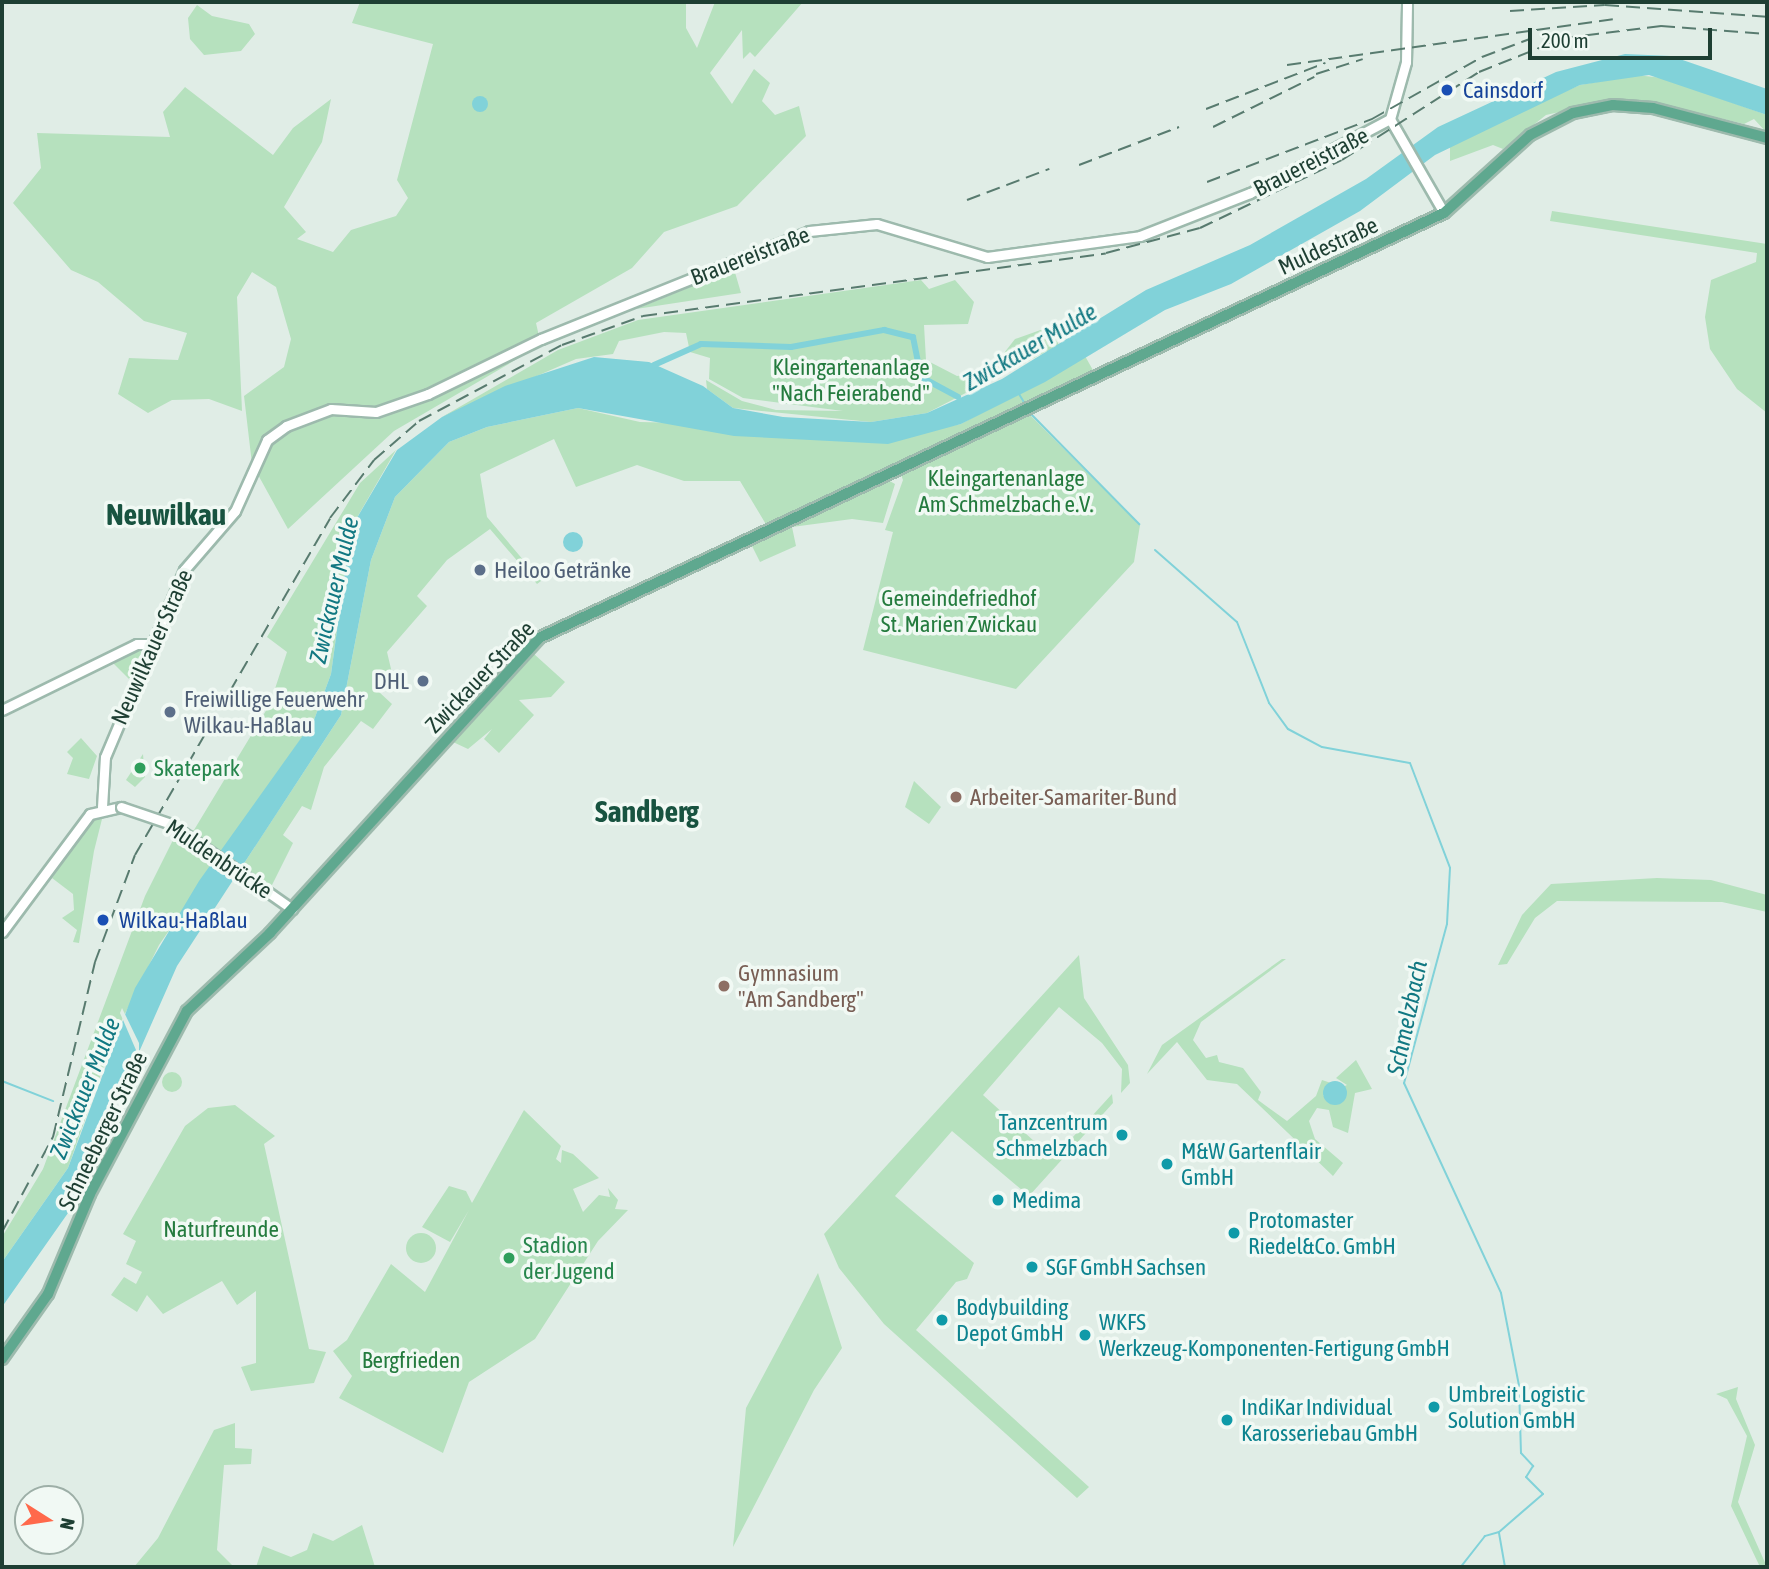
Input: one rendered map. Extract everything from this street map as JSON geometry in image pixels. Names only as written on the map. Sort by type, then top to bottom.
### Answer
[{"type":"main road","name":"Muldestraße","points":[[898,467],[1444,213],[1530,135],[1584,109],[1653,108],[1767,138]]},
{"type":"main road","name":"Zwickauer Straße","points":[[292,909],[539,638],[898,467]]},
{"type":"main road","name":"Schneeberger Straße","points":[[2,1359],[48,1294],[90,1194],[187,1011],[292,909]]},
{"type":"street","points":[[1408,2],[1406,62],[1390,119],[1444,213]]},
{"type":"street","name":"Brauereistraße","points":[[252,464],[267,440],[307,416],[331,409],[376,412],[428,394],[541,339],[810,231],[877,224],[987,257],[1140,236],[1250,194],[1390,119]]},
{"type":"street","name":"Neuwilkauer Straße","points":[[103,807],[105,757],[184,570],[235,511],[252,464]]},
{"type":"street","points":[[2,710],[137,644],[153,644]]},
{"type":"street","points":[[2,932],[78,827],[103,807]]},
{"type":"street","name":"Muldenbrücke","points":[[103,807],[121,807],[171,824],[292,909]]},
{"type":"green space","points":[[360,2],[686,2],[686,28],[697,48],[715,2],[803,2],[755,57],[750,52],[743,59],[742,30],[710,73],[732,104],[754,69],[770,83],[762,101],[775,115],[799,106],[806,136],[737,206],[664,232],[632,268],[536,323],[541,345],[394,431],[288,529],[252,464],[244,396],[284,367],[291,339],[276,287],[252,272],[237,297],[242,411],[209,399],[172,400],[148,413],[118,394],[129,358],[178,360],[187,333],[144,321],[98,282],[71,270],[13,203],[41,168],[37,133],[170,137],[163,112],[185,87],[273,155],[293,128],[331,99],[322,142],[284,207],[306,232],[297,239],[333,252],[351,230],[396,216],[408,198],[397,180],[433,44],[352,23]]},
{"type":"green space","points":[[197,5],[212,16],[249,24],[255,34],[241,51],[204,55],[190,39],[188,18]]},
{"type":"green space","points":[[1636,75],[1663,78],[1767,115],[1767,133],[1754,119],[1744,124],[1654,102],[1613,100],[1546,115],[1503,149],[1493,145],[1450,161],[1450,146],[1529,107],[1580,85]]},
{"type":"green space","points":[[1552,211],[1767,244],[1767,413],[1737,389],[1710,349],[1705,317],[1711,280],[1756,262],[1757,253],[1550,221]]},
{"type":"green space","points":[[734,269],[741,293],[636,309]]},
{"type":"green space","name":"Kleingartenanlage \"Nach Feierabend\"","points":[[921,280],[929,289],[955,280],[974,302],[968,324],[924,325],[926,360],[957,376],[990,371],[1015,339],[1049,327],[1059,345],[927,413],[871,422],[733,408],[707,389],[706,380],[742,401],[776,410],[843,411],[743,398],[709,379],[710,358],[690,352],[686,333],[664,332],[619,341],[613,354],[576,359],[442,417],[558,350],[638,320]]},
{"type":"green space","points":[[1085,356],[1094,372],[767,526],[740,481],[684,481],[637,465],[576,487],[554,439],[480,474],[487,517],[541,581],[537,584],[490,529],[447,560],[417,596],[427,606],[387,652],[392,673],[379,692],[392,704],[373,729],[361,721],[324,767],[311,810],[302,806],[283,835],[293,843],[268,892],[239,871],[341,715],[371,560],[395,497],[449,442],[487,427],[578,408],[640,422],[936,429],[961,424]]},
{"type":"green space","points":[[1024,409],[1140,525],[1134,562],[1016,689],[863,650],[893,532],[885,530],[903,480],[898,467]]},
{"type":"green space","points":[[396,450],[351,528],[331,674],[314,720],[159,945],[115,1034],[68,1168],[2,1262],[2,1237],[43,1169],[145,896],[175,836],[194,830],[270,704],[287,652],[267,637],[360,483]]},
{"type":"green space","points":[[888,480],[895,484],[883,523],[852,519],[792,527],[796,546],[760,562],[751,544]]},
{"type":"green space","points":[[138,647],[146,650],[129,679],[112,662]]},
{"type":"green space","points":[[534,654],[565,682],[551,697],[519,700],[534,715],[499,753],[484,739],[492,729],[468,749],[453,742]]},
{"type":"green space","points":[[81,738],[97,756],[89,779],[67,774],[73,758],[67,752]]},
{"type":"green space","name":"Skatepark","points":[[143,754],[145,777],[135,787],[126,780]]},
{"type":"green space","points":[[914,781],[941,807],[929,824],[905,807]]},
{"type":"green space","points":[[103,815],[94,851],[79,943],[73,942],[77,930],[62,918],[74,910],[73,894],[52,878],[90,822]]},
{"type":"green space","points":[[1657,878],[1711,880],[1767,895],[1767,912],[1722,902],[1557,901],[1535,918],[1507,964],[1498,965],[1522,915],[1551,884]]},
{"type":"green space","points":[[1079,955],[1084,998],[1128,1065],[1130,1083],[1121,1093],[1122,1069],[1102,1043],[1059,1007],[983,1095],[1046,1152],[1054,1143],[1062,1149],[1112,1094],[1113,1103],[1029,1196],[952,1131],[895,1196],[974,1263],[967,1279],[956,1282],[916,1330],[1089,1487],[1077,1498],[884,1324],[839,1268],[824,1234]]},
{"type":"green space","points":[[1282,959],[1286,959],[1201,1022],[1193,1040],[1206,1058],[1217,1055],[1219,1062],[1243,1068],[1261,1092],[1258,1100],[1287,1121],[1316,1096],[1322,1080],[1331,1083],[1323,1096],[1347,1085],[1336,1078],[1356,1060],[1372,1089],[1355,1093],[1348,1133],[1333,1127],[1329,1110],[1317,1108],[1309,1121],[1315,1139],[1343,1163],[1333,1176],[1237,1084],[1207,1080],[1177,1042],[1147,1074],[1162,1045]]},
{"type":"green space","points":[[172,1072],[179,1075],[182,1082],[179,1089],[172,1092],[165,1089],[162,1082],[165,1075]]},
{"type":"green space","name":"Naturfreunde","points":[[235,1105],[275,1136],[264,1144],[309,1349],[326,1352],[314,1383],[251,1391],[241,1367],[256,1363],[256,1291],[237,1305],[222,1281],[163,1314],[147,1295],[137,1312],[111,1295],[124,1277],[136,1284],[142,1272],[126,1264],[136,1241],[123,1234],[185,1126],[208,1108]]},
{"type":"green space","name":"Bergfrieden","points":[[524,1110],[561,1146],[556,1159],[561,1163],[562,1150],[573,1154],[599,1178],[573,1189],[583,1212],[599,1195],[610,1197],[608,1188],[618,1200],[615,1209],[628,1210],[598,1241],[535,1339],[469,1382],[443,1453],[339,1398],[352,1376],[333,1351],[347,1340],[391,1264],[425,1292],[469,1210],[450,1242],[422,1227],[449,1186],[466,1191],[472,1203]]},
{"type":"green space","points":[[421,1233],[432,1237],[436,1248],[432,1259],[421,1263],[410,1259],[406,1248],[410,1237]]},
{"type":"green space","points":[[818,1273],[842,1348],[814,1390],[733,1547],[746,1408]]},
{"type":"green space","points":[[1738,1387],[1736,1399],[1755,1445],[1738,1502],[1767,1567],[1760,1567],[1731,1506],[1747,1436],[1727,1399],[1716,1394]]},
{"type":"green space","points":[[235,1423],[235,1448],[252,1449],[251,1464],[224,1465],[217,1550],[234,1567],[134,1567],[158,1538],[214,1430]]},
{"type":"green space","points":[[362,1525],[375,1567],[256,1567],[263,1546],[291,1557],[307,1550],[313,1533],[333,1541]]},
{"type":"water","points":[[1625,54],[1671,56],[1767,89],[1767,115],[1649,75],[1580,85],[1435,155],[1360,211],[1231,284],[1165,310],[1045,382],[961,424],[888,444],[734,436],[578,408],[487,427],[449,442],[395,497],[371,560],[341,715],[177,966],[68,1213],[2,1307],[2,1262],[68,1168],[135,988],[199,881],[314,720],[331,674],[351,528],[397,450],[442,417],[505,386],[594,357],[649,362],[703,386],[733,408],[783,417],[871,422],[927,413],[1002,379],[1146,290],[1250,245],[1366,179],[1438,127],[1556,72]]},
{"type":"water","points":[[477,96],[483,96],[488,104],[486,110],[477,112],[472,107],[472,101]]},
{"type":"water","points":[[573,532],[580,535],[583,542],[580,549],[573,552],[566,549],[563,542],[566,535]]},
{"type":"water","points":[[1335,1081],[1343,1085],[1347,1093],[1343,1101],[1335,1105],[1327,1101],[1323,1093],[1327,1085]]},
{"type":"pier","points":[[122,1008],[139,1043],[139,1057],[120,1013]]},
{"type":"waterway","points":[[654,365],[701,344],[791,347],[884,330],[913,337],[921,377],[958,397]]},
{"type":"waterway","name":"Schmelzbach","points":[[1019,394],[1025,404]]},
{"type":"waterway","name":"Schmelzbach","points":[[1030,413],[1139,524]]},
{"type":"waterway","name":"Schmelzbach","points":[[1155,550],[1237,622],[1269,703],[1288,729],[1322,747],[1410,763],[1450,868],[1447,924],[1404,1083],[1501,1293],[1519,1386],[1521,1453],[1533,1466],[1526,1477],[1543,1494],[1499,1532],[1485,1536],[1461,1567]]},
{"type":"waterway","name":"Zwickauer Mulde","points":[[2,1081],[53,1101]]},
{"type":"waterway","points":[[1499,1533],[1505,1567]]},
{"type":"railway","points":[[1510,11],[1605,5],[1767,17]]},
{"type":"railway","points":[[1287,65],[1613,19]]},
{"type":"railway","points":[[2,1232],[53,1137],[95,962],[135,855],[330,518],[374,460],[419,421],[562,345],[643,316],[1106,253],[1200,228],[1342,160],[1479,72],[1564,38],[1661,26],[1767,34]]},
{"type":"railway","points":[[1207,182],[1372,119],[1482,57],[1530,39]]},
{"type":"railway","points":[[1316,74],[1363,59]]},
{"type":"railway","points":[[1206,109],[1325,63]]},
{"type":"railway","points":[[1213,127],[1314,77]]},
{"type":"railway","points":[[1079,165],[1179,127]]},
{"type":"railway","points":[[967,200],[1049,169]]},
{"type":"place","name":"Cainsdorf","points":[[1447,90]]},
{"type":"place","name":"Heiloo Getränke","points":[[480,570]]},
{"type":"place","name":"DHL","points":[[423,681]]},
{"type":"place","name":"Freiwillige Feuerwehr Wilkau-Haßlau","points":[[170,712]]},
{"type":"place","name":"Skatepark","points":[[140,768]]},
{"type":"place","name":"Arbeiter-Samariter-Bund","points":[[956,797]]},
{"type":"place","name":"Wilkau-Haßlau","points":[[103,920]]},
{"type":"place","name":"Gymnasium \"Am Sandberg\"","points":[[724,986]]},
{"type":"place","name":"Tanzcentrum Schmelzbach","points":[[1122,1135]]},
{"type":"place","name":"M&W Gartenflair GmbH","points":[[1167,1164]]},
{"type":"place","name":"Medima","points":[[998,1200]]},
{"type":"place","name":"Protomaster Riedel&Co. GmbH","points":[[1234,1233]]},
{"type":"place","name":"Stadion der Jugend","points":[[509,1258]]},
{"type":"place","name":"SGF GmbH Sachsen","points":[[1032,1267]]},
{"type":"place","name":"Bodybuilding Depot GmbH","points":[[942,1320]]},
{"type":"place","name":"WKFS Werkzeug-Komponenten-Fertigung GmbH","points":[[1085,1335]]},
{"type":"place","name":"Umbreit Logistic Solution GmbH","points":[[1434,1407]]},
{"type":"place","name":"IndiKar Individual Karosseriebau GmbH","points":[[1227,1420]]},
{"type":"district","name":"Neuwilkau","points":[[166,514]]},
{"type":"district","name":"Sandberg","points":[[647,811]]},
{"type":"park label","name":"Kleingartenanlage Am Schmelzbach e.V.","points":[[1006,491]]},
{"type":"park label","name":"Gemeindefriedhof St. Marien Zwickau","points":[[959,611]]}]
